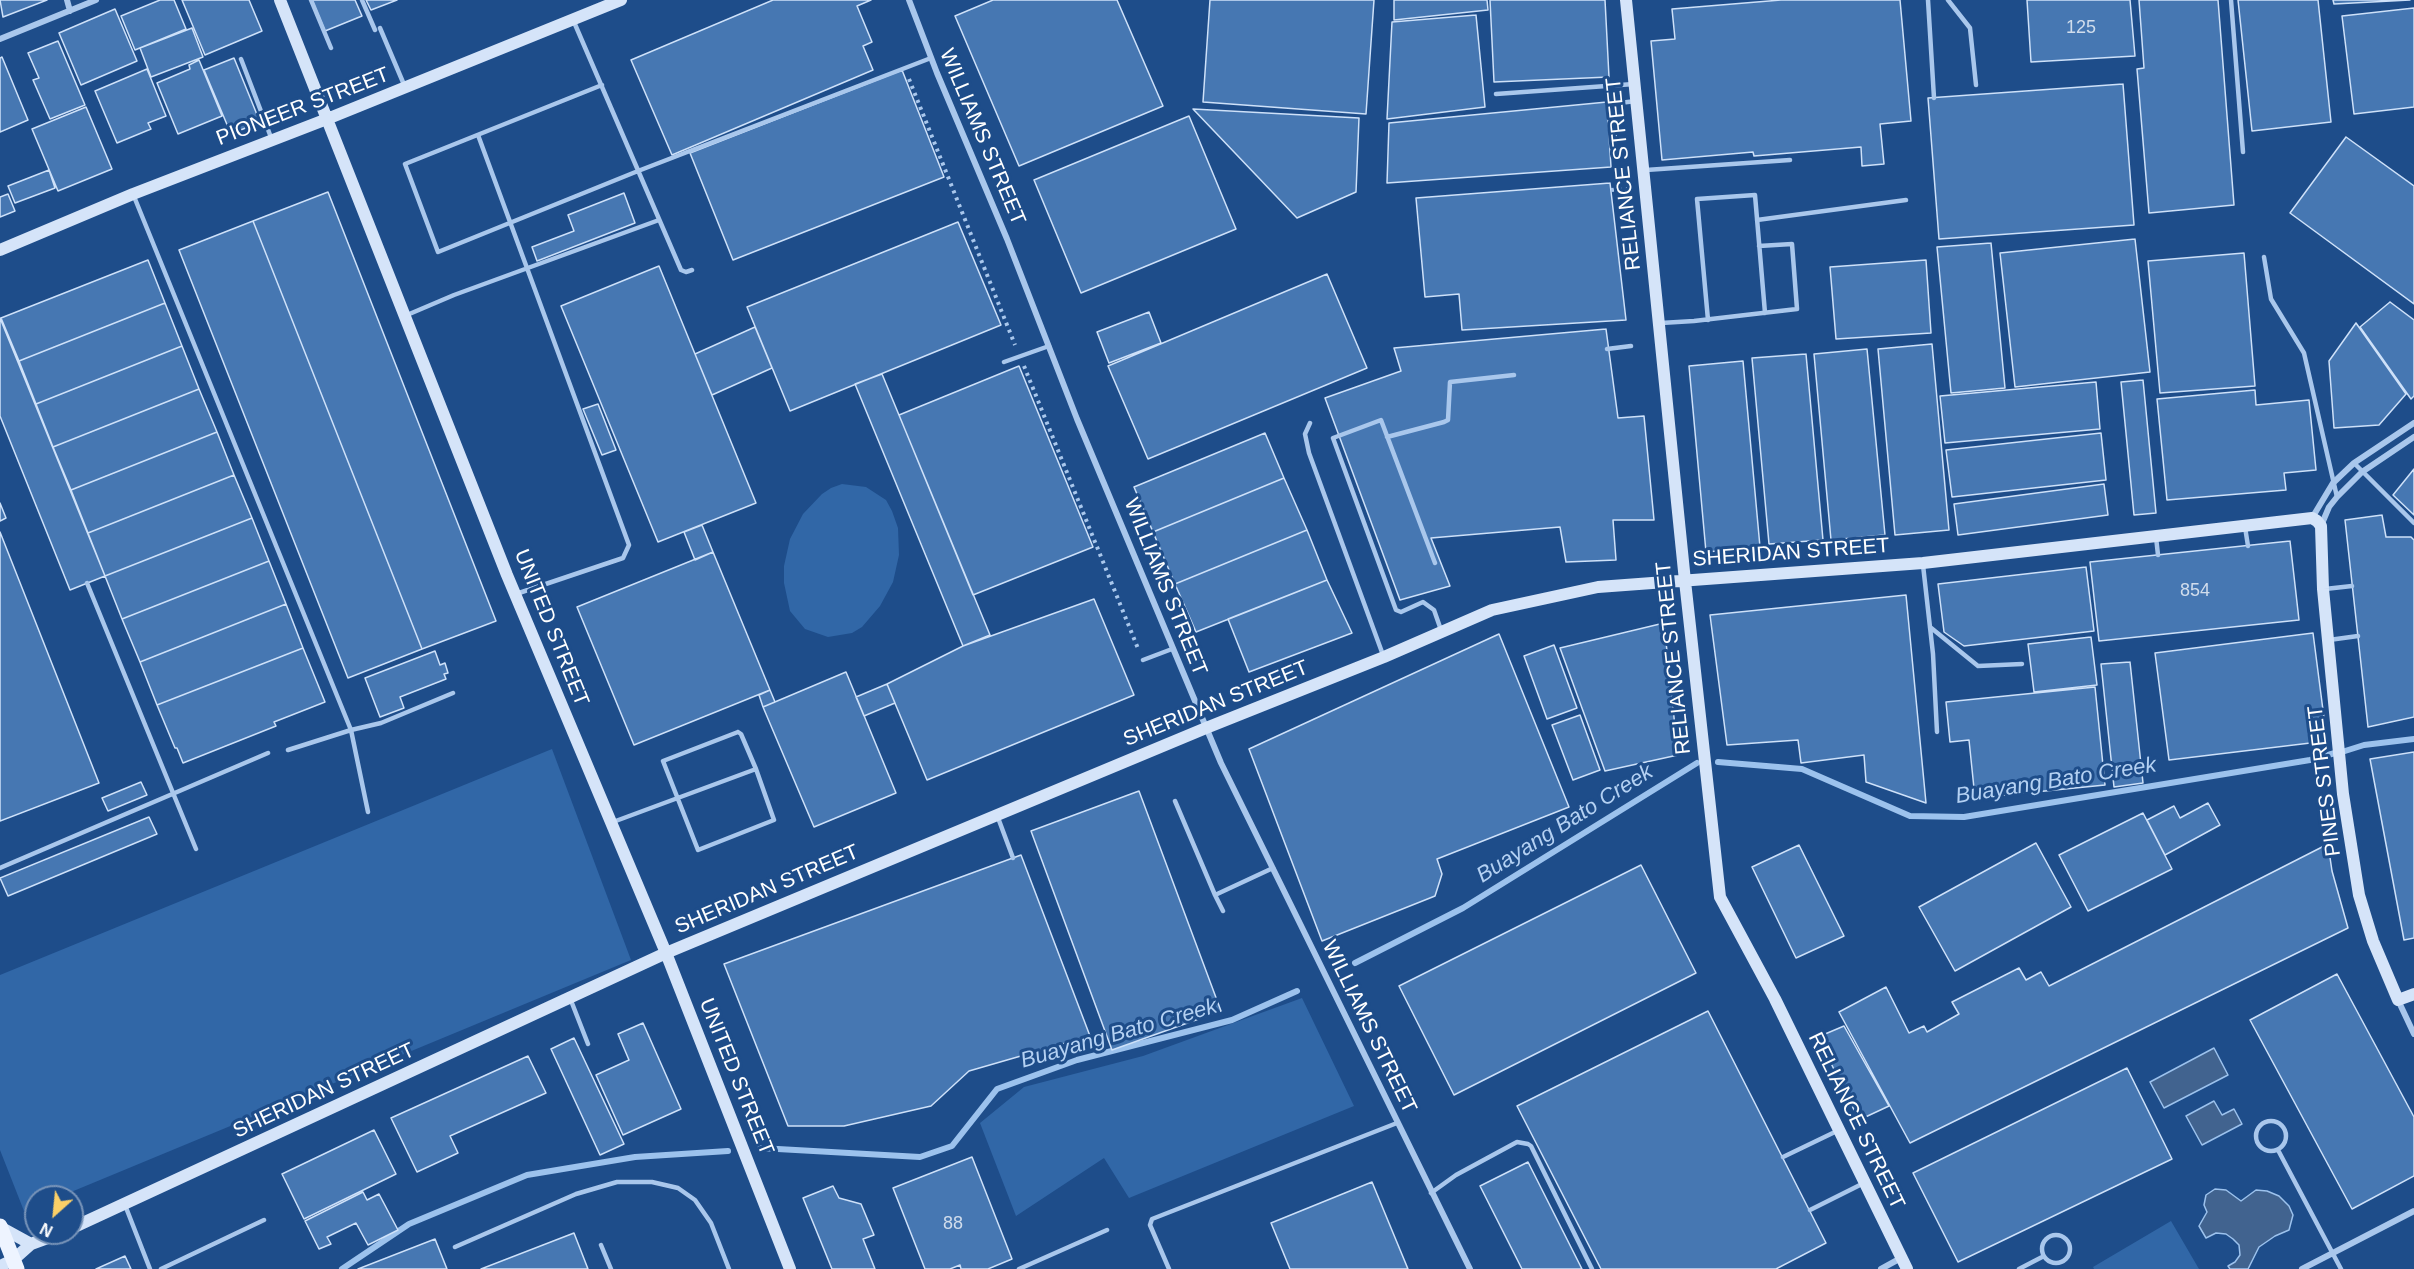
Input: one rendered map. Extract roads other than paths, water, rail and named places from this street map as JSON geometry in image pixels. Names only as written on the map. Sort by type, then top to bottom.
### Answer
[{"type":"main road","points":[[0,1227],[10,1265]]},
{"type":"street","points":[[67,0],[70,11]]},
{"type":"street","points":[[0,39],[96,0]]},
{"type":"street","name":"UNITED STREET","points":[[280,0],[515,594],[666,953],[790,1269]]},
{"type":"street","name":"WILLIAMS STREET","points":[[909,0],[1206,728],[1470,1269]]},
{"type":"street","name":"RELIANCE STREET","points":[[1626,0],[1685,581],[1720,897],[1775,999],[1904,1264]]},
{"type":"street","name":"PIONEER STREET","points":[[0,250],[133,194],[405,88],[614,1]]},
{"type":"street","points":[[2317,522],[2333,483],[2354,463],[2414,423]]},
{"type":"street","points":[[2317,522],[2337,496],[2362,472],[2414,437]]},
{"type":"street","name":"SHERIDAN STREET","points":[[84,1223],[666,953],[1206,728],[1384,657],[1492,610],[1598,587],[1923,563],[2245,526],[2317,522]]},
{"type":"street","name":"PINES STREET","points":[[2317,522],[2343,794],[2359,895],[2373,941],[2414,1034]]},
{"type":"street","points":[[2398,1000],[2414,994]]},
{"type":"street","points":[[2302,1269],[2414,1211]]},
{"type":"street","points":[[0,1227],[24,1240]]},
{"type":"street","points":[[10,1265],[30,1245]]},
{"type":"street","points":[[1881,1269],[1904,1264]]},
{"type":"lane","points":[[311,0],[331,48]]},
{"type":"lane","points":[[362,0],[405,88]]},
{"type":"lane","points":[[1928,0],[1934,98]]},
{"type":"lane","points":[[1948,0],[1970,28],[1976,85]]},
{"type":"lane","points":[[2231,0],[2243,152]]},
{"type":"lane","points":[[572,19],[681,270],[686,272],[692,270]]},
{"type":"lane","points":[[602,85],[405,165],[438,252],[638,171],[931,58]]},
{"type":"lane","points":[[241,59],[272,140]]},
{"type":"lane","points":[[1496,94],[1634,84]]},
{"type":"lane","points":[[1615,140],[1611,104],[1636,101]]},
{"type":"lane","points":[[478,135],[629,545],[623,558],[515,594]]},
{"type":"lane","points":[[1643,170],[1790,160]]},
{"type":"lane","points":[[133,194],[351,730],[368,812]]},
{"type":"lane","points":[[1708,320],[1697,199],[1755,195],[1765,313]]},
{"type":"lane","points":[[1757,220],[1906,200]]},
{"type":"lane","points":[[405,316],[453,295],[659,220]]},
{"type":"lane","points":[[1659,323],[1708,320],[1797,309],[1792,244],[1759,246]]},
{"type":"lane","points":[[2264,257],[2271,299],[2304,353],[2337,496]]},
{"type":"lane","points":[[1004,362],[1049,346]]},
{"type":"lane","points":[[1607,349],[1631,346]]},
{"type":"lane","points":[[1388,437],[1448,420],[1450,382],[1514,375]]},
{"type":"lane","points":[[1435,563],[1381,420],[1333,438],[1396,610],[1401,612],[1423,602],[1437,616],[1442,632]]},
{"type":"lane","points":[[1310,423],[1305,434],[1309,453],[1384,657]]},
{"type":"lane","points":[[2354,463],[2414,523]]},
{"type":"lane","points":[[2245,526],[2248,546]]},
{"type":"lane","points":[[2156,537],[2158,555]]},
{"type":"lane","points":[[1923,563],[1937,732]]},
{"type":"lane","points":[[87,583],[196,849]]},
{"type":"lane","points":[[2324,589],[2352,586]]},
{"type":"lane","points":[[1930,627],[1978,666],[2022,664]]},
{"type":"lane","points":[[2329,640],[2358,636]]},
{"type":"lane","points":[[1143,660],[1172,649]]},
{"type":"lane","points":[[288,750],[381,723],[453,693]]},
{"type":"lane","points":[[738,732],[741,734],[756,769],[775,819],[773,822],[698,850],[678,799],[664,760],[738,732]]},
{"type":"lane","points":[[0,868],[268,753]]},
{"type":"lane","points":[[611,823],[756,769]]},
{"type":"lane","points":[[1175,801],[1224,911]]},
{"type":"lane","points":[[998,815],[1013,858]]},
{"type":"lane","points":[[1215,895],[1273,868]]},
{"type":"lane","points":[[570,998],[588,1044]]},
{"type":"lane","points":[[2277,1122],[2286,1132],[2283,1145],[2278,1150],[2270,1151],[2258,1145],[2256,1132],[2264,1123],[2277,1122]]},
{"type":"lane","points":[[1169,1269],[1150,1225],[1152,1219],[1397,1123]]},
{"type":"lane","points":[[1783,1158],[1839,1131]]},
{"type":"lane","points":[[1431,1192],[1456,1175],[1517,1142],[1528,1144],[1592,1269]]},
{"type":"lane","points":[[2278,1150],[2341,1269]]},
{"type":"lane","points":[[454,1246],[576,1194],[617,1182],[652,1182],[678,1188],[695,1200],[711,1223],[729,1269]]},
{"type":"lane","points":[[1810,1210],[1864,1183]]},
{"type":"lane","points":[[125,1205],[150,1269]]},
{"type":"lane","points":[[161,1269],[264,1220]]},
{"type":"lane","points":[[1019,1269],[1107,1230]]},
{"type":"lane","points":[[2058,1235],[2069,1243],[2068,1256],[2061,1262],[2051,1261],[2044,1256],[2044,1243],[2050,1237],[2058,1235]]},
{"type":"lane","points":[[601,1245],[611,1269]]},
{"type":"lane","points":[[2019,1269],[2044,1256]]},
{"type":"waterway","name":"Buayang Bato Creek","points":[[2345,751],[2364,745],[2414,739]]},
{"type":"waterway","name":"Buayang Bato Creek","points":[[1718,762],[1802,769],[1910,816],[1964,817],[2310,760],[2335,753]]},
{"type":"waterway","name":"Buayang Bato Creek","points":[[1355,963],[1463,908],[1697,763]]},
{"type":"waterway","name":"Buayang Bato Creek","points":[[760,1148],[920,1157],[952,1146],[997,1089],[1077,1060],[1232,1020],[1297,991]]},
{"type":"waterway","name":"Buayang Bato Creek","points":[[342,1269],[409,1224],[527,1175],[635,1157],[728,1151]]}]
